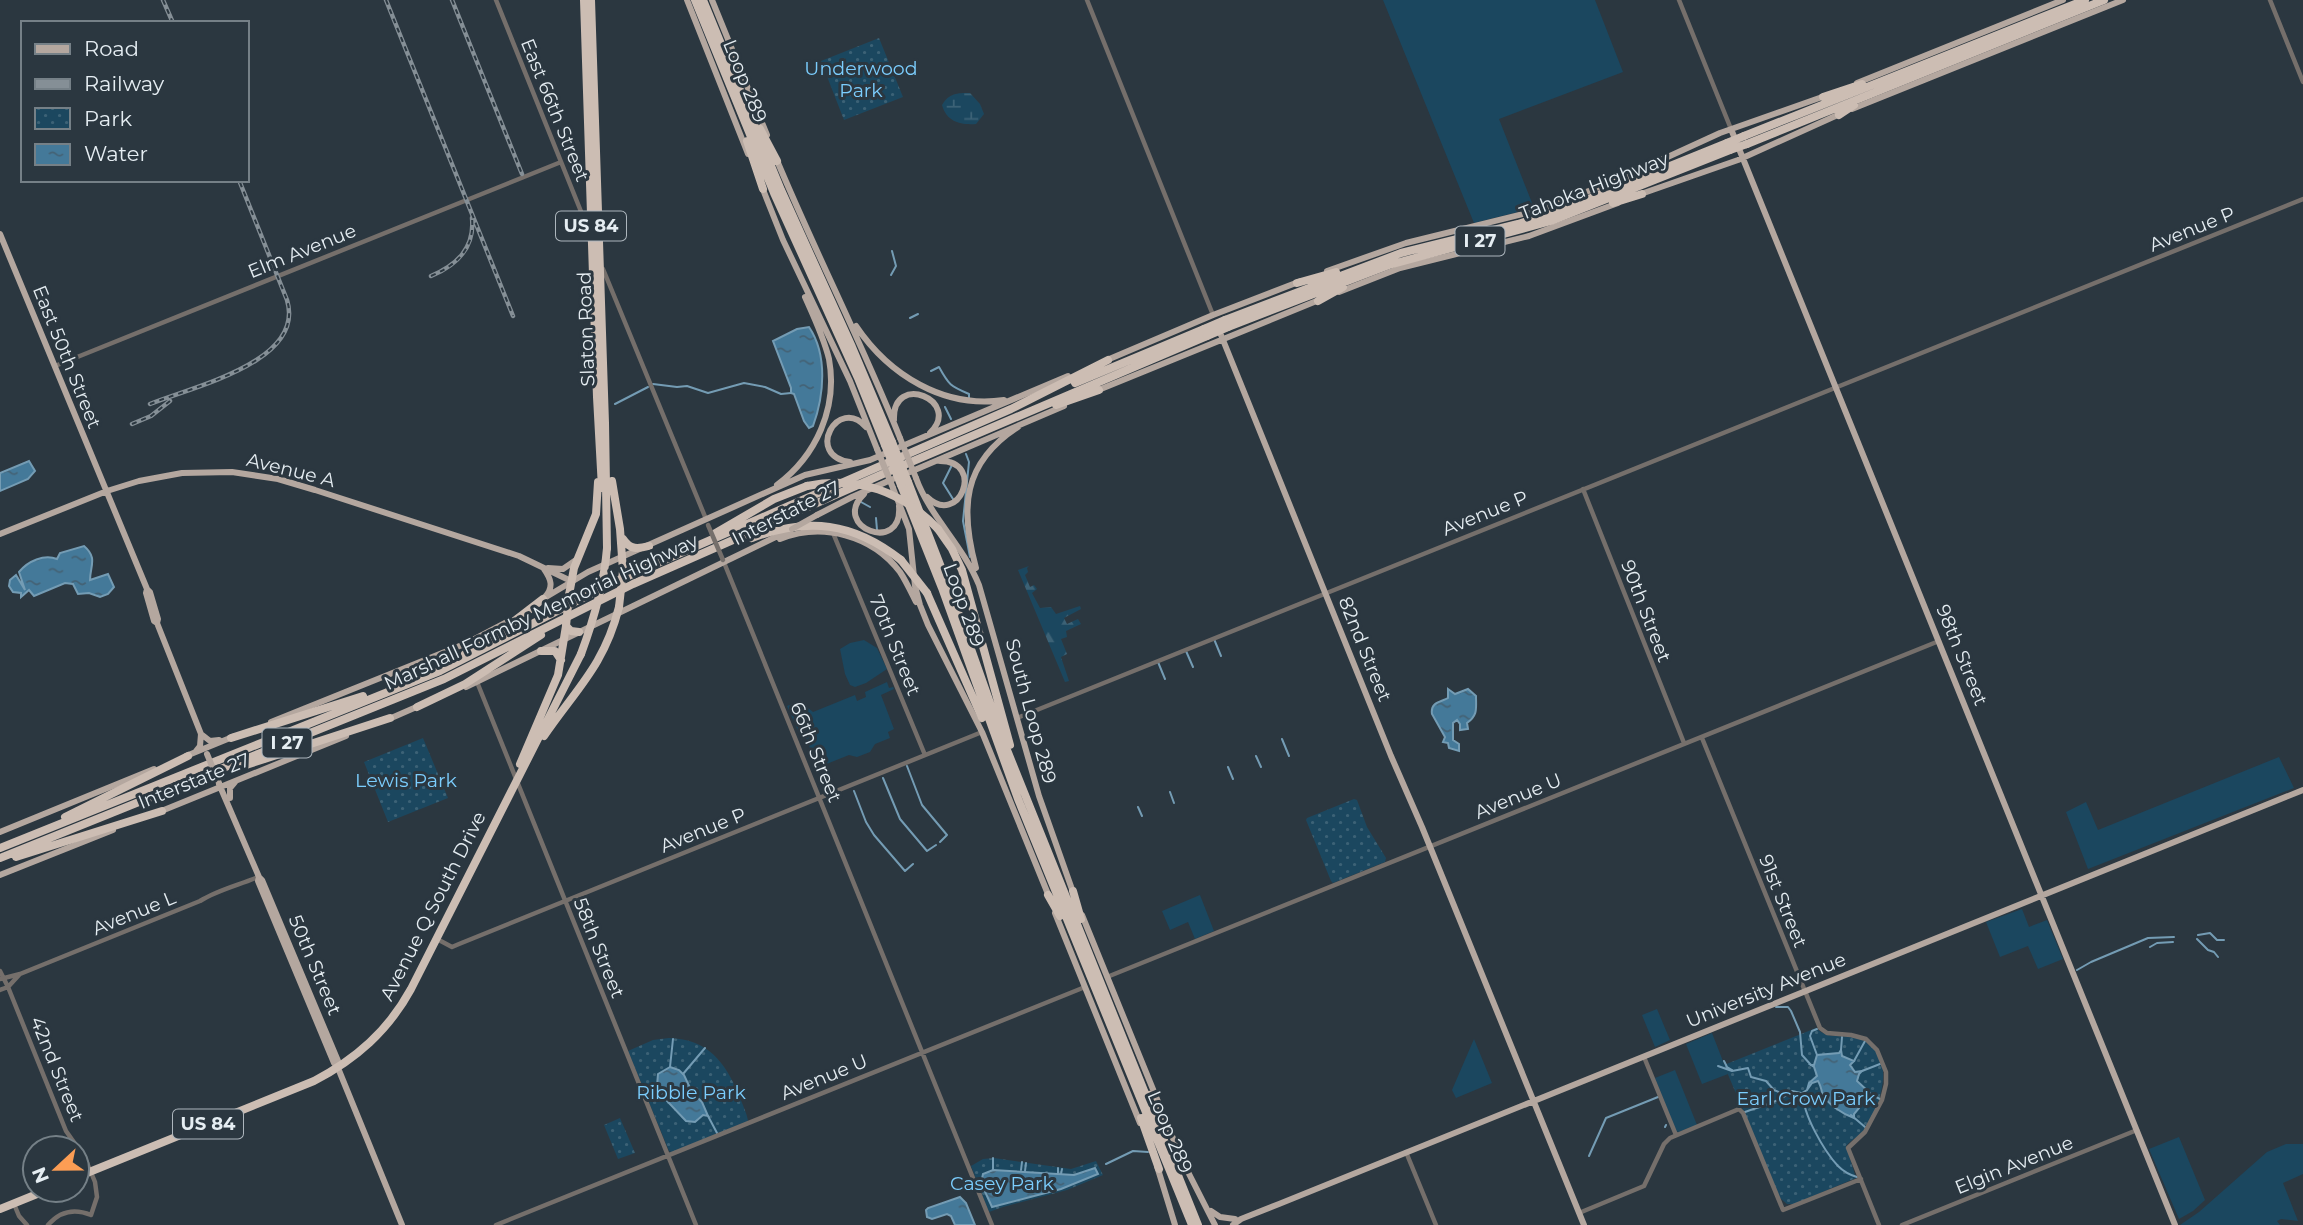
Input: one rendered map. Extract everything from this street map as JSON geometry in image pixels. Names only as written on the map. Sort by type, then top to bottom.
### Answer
[{"type":"highway","name":"Slaton Road","points":[[584,0],[593,148]]},
{"type":"highway","name":"Slaton Road","points":[[579,653],[601,593],[605,547],[606,423],[601,397],[594,218],[591,0]]},
{"type":"highway","name":"Loop 289","points":[[695,0],[783,214],[905,483],[942,588],[1105,1016],[1198,1224]]},
{"type":"highway","name":"Loop 289","points":[[703,0],[780,190],[848,337],[888,443]]},
{"type":"highway","name":"Tahoka Highway","points":[[1746,140],[2083,0]]},
{"type":"highway","name":"Tahoka Highway","points":[[1012,414],[1205,332],[1421,247],[1555,216],[2104,0]]},
{"type":"highway","points":[[2066,15],[2114,0]]},
{"type":"highway","points":[[1823,97],[1970,46]]},
{"type":"highway","points":[[724,72],[763,189]]},
{"type":"highway","points":[[736,82],[777,161]]},
{"type":"highway","points":[[1839,115],[1898,83]]},
{"type":"highway","points":[[1555,216],[1627,176]]},
{"type":"highway","points":[[1555,216],[1642,194]]},
{"type":"highway","name":"Slaton Road","points":[[594,218],[599,261],[600,451],[605,547]]},
{"type":"highway","points":[[1297,283],[1378,265]]},
{"type":"highway","points":[[1318,301],[1378,265]]},
{"type":"highway","points":[[1012,414],[1108,360]]},
{"type":"highway","points":[[1012,414],[1099,390]]},
{"type":"highway","name":"Marshall Formby Memorial Highway","points":[[0,860],[444,679],[633,584],[1012,414]]},
{"type":"highway","name":"Marshall Formby Memorial Highway","points":[[0,847],[427,677],[612,583],[1012,414]]},
{"type":"highway","points":[[529,759],[593,672],[619,610],[624,571],[619,559],[621,536],[612,485],[606,423]]},
{"type":"highway","points":[[520,764],[554,686],[561,661],[571,581],[596,514],[600,451]]},
{"type":"highway","points":[[612,583],[718,531],[782,495],[807,486],[839,482],[870,486],[911,505],[938,528],[962,570],[1022,799]]},
{"type":"highway","points":[[712,549],[724,548],[775,529],[807,524],[854,532],[901,560],[927,593],[1022,799]]},
{"type":"highway","points":[[621,536],[634,548],[649,546]]},
{"type":"highway","points":[[230,738],[427,677],[500,632],[543,599]]},
{"type":"highway","points":[[417,707],[465,684],[569,615]]},
{"type":"highway","points":[[566,626],[571,631],[579,632]]},
{"type":"highway","points":[[541,651],[555,651],[561,661]]},
{"type":"highway","name":"Avenue Q South Drive","points":[[516,779],[529,759],[579,653]]},
{"type":"highway","name":"Avenue Q South Drive","points":[[338,1068],[369,1044],[407,997],[516,779],[520,764],[579,653]]},
{"type":"highway","points":[[180,785],[390,718]]},
{"type":"highway","points":[[0,847],[191,754]]},
{"type":"highway","name":"Loop 289","points":[[1022,799],[1093,963],[1130,1067]]},
{"type":"highway","points":[[0,860],[162,811]]},
{"type":"highway","points":[[1073,891],[1093,963]]},
{"type":"highway","points":[[1048,895],[1105,1016]]},
{"type":"highway","points":[[1159,1169],[1130,1067],[1136,1067],[1170,1132]]},
{"type":"highway","name":"US 84","points":[[91,1172],[338,1068]]},
{"type":"highway","points":[[0,1209],[21,1200]]},
{"type":"main road","name":"South Loop 289","points":[[687,0],[783,240],[850,381],[872,435],[888,443],[905,483],[898,501],[908,523],[917,593],[928,625],[982,732],[1159,1169],[1175,1225]]},
{"type":"main road","name":"South Loop 289","points":[[712,0],[799,215],[859,339],[896,429],[888,443]]},
{"type":"main road","name":"Tahoka Highway","points":[[1297,283],[1405,243],[1539,210],[1627,176],[1731,129],[1823,97],[2063,0]]},
{"type":"main road","name":"Tahoka Highway","points":[[1318,301],[1400,268],[1529,236],[1743,158],[1839,115],[2123,0]]},
{"type":"main road","name":"98th Street","points":[[1731,129],[2175,1225]]},
{"type":"main road","name":"East 50th Street","points":[[0,234],[107,491]]},
{"type":"main road","points":[[729,511],[773,487],[795,469],[814,444],[828,409],[831,383],[828,356],[783,240]]},
{"type":"main road","name":"Interstate 27","points":[[0,875],[477,682],[619,610],[758,547],[878,485],[1099,390],[1205,332],[1213,315],[1297,283]]},
{"type":"main road","points":[[834,288],[857,327],[877,353],[904,376],[925,387],[956,399],[978,402],[1004,400],[1040,388]]},
{"type":"main road","name":"Interstate 27","points":[[0,832],[191,754],[208,751],[230,738],[468,643],[502,626],[571,581],[707,523],[811,472],[870,460],[1108,360],[1205,332],[1223,339],[1318,301]]},
{"type":"main road","name":"82nd Street","points":[[1213,315],[1584,1225]]},
{"type":"main road","points":[[896,429],[894,413],[899,401],[913,394],[928,397],[937,408],[937,422],[931,432],[916,440]]},
{"type":"main road","points":[[870,460],[852,463],[841,461],[832,454],[827,441],[833,425],[847,418],[862,422],[872,435]]},
{"type":"main road","points":[[983,597],[967,534],[966,509],[971,487],[983,461],[993,448],[1010,433],[1035,418]]},
{"type":"main road","points":[[919,486],[929,500],[939,505],[954,502],[964,491],[965,478],[957,466],[945,460],[932,462]]},
{"type":"main road","name":"Avenue A","points":[[0,534],[139,481],[182,473],[220,472],[265,476],[306,487],[519,556],[571,581]]},
{"type":"main road","name":"South Loop 289","points":[[905,483],[919,486],[926,501],[965,555],[983,597],[1043,811],[1170,1132],[1217,1225]]},
{"type":"main road","points":[[878,485],[857,503],[856,514],[863,528],[877,533],[892,528],[899,518],[898,501]]},
{"type":"main road","name":"50th Street","points":[[107,491],[150,592],[157,623],[259,877],[258,881],[402,1225]]},
{"type":"main road","points":[[758,547],[801,533],[833,533],[870,545],[894,566],[907,584],[928,625]]},
{"type":"main road","points":[[543,567],[563,569],[578,558]]},
{"type":"main road","points":[[543,567],[551,583],[543,599]]},
{"type":"main road","points":[[191,754],[200,746],[202,735],[214,742],[230,738]]},
{"type":"main road","points":[[229,802],[230,788],[239,779]]},
{"type":"main road","name":"University Avenue","points":[[1217,1225],[1236,1221],[2303,790]]},
{"type":"main road","points":[[194,798],[215,793],[229,802]]},
{"type":"main road","points":[[1205,1204],[1219,1216],[1236,1221]]},
{"type":"main road","points":[[1198,1224],[1210,1221],[1210,1214]]},
{"type":"street","name":"East 66th Street","points":[[496,0],[582,214],[594,218]]},
{"type":"street","name":"82nd Street","points":[[1087,0],[1213,315]]},
{"type":"street","name":"98th Street","points":[[1679,0],[1731,129]]},
{"type":"street","points":[[2270,0],[2303,82]]},
{"type":"street","name":"Elm Avenue","points":[[54,366],[561,162]]},
{"type":"street","name":"Avenue P","points":[[1017,718],[2303,199]]},
{"type":"street","name":"66th Street","points":[[599,261],[992,1225]]},
{"type":"street","name":"90th Street","points":[[1583,489],[1684,743]]},
{"type":"street","name":"70th Street","points":[[833,533],[925,755]]},
{"type":"street","points":[[840,545],[847,536]]},
{"type":"street","name":"Avenue U","points":[[1107,977],[1939,641]]},
{"type":"street","name":"58th Street","points":[[477,682],[696,1225]]},
{"type":"street","name":"Avenue P","points":[[436,939],[454,946],[982,732]]},
{"type":"street","name":"91st Street","points":[[1702,738],[1822,1031],[1866,1039],[1877,1050],[1885,1067],[1886,1084],[1882,1100],[1866,1132],[1849,1146],[1861,1179]]},
{"type":"street","name":"Avenue L","points":[[2,979],[200,901],[212,893],[259,877]]},
{"type":"street","name":"42nd Street","points":[[0,971],[69,1134]]},
{"type":"street","name":"Avenue L","points":[[0,990],[8,987],[20,974]]},
{"type":"street","name":"Avenue U","points":[[496,1225],[1085,987]]},
{"type":"street","points":[[1644,1056],[1675,1135]]},
{"type":"street","points":[[1579,1213],[1644,1186],[1667,1140],[1741,1110],[1783,1210],[1861,1179],[1879,1225]]},
{"type":"street","name":"Elgin Avenue","points":[[1902,1225],[2137,1130]]},
{"type":"street","points":[[1406,1152],[1436,1225]]},
{"type":"street","name":"42nd Street","points":[[48,1225],[65,1212],[80,1211],[91,1215],[97,1193],[91,1172]]},
{"type":"street","points":[[1779,1201],[1790,1207]]},
{"type":"street","points":[[13,1203],[27,1225]]},
{"type":"green space","points":[[1383,0],[1595,0],[1623,72],[1499,119],[1534,208],[1474,223]]},
{"type":"green space","name":"Underwood Park","points":[[879,38],[903,97],[844,120],[821,61]]},
{"type":"green space","points":[[970,93],[980,104],[984,114],[976,124],[960,123],[951,119],[942,105],[954,95]]},
{"type":"green space","points":[[1029,566],[1025,575],[1030,587],[1034,585],[1037,589],[1032,593],[1040,608],[1051,607],[1056,614],[1080,606],[1081,609],[1064,618],[1067,624],[1078,619],[1081,624],[1066,631],[1067,637],[1061,639],[1067,654],[1061,657],[1069,681],[1065,682],[1018,570]]},
{"type":"green space","points":[[864,640],[877,648],[887,669],[855,687],[850,685],[845,674],[840,649],[850,643]]},
{"type":"green space","points":[[887,682],[889,688],[894,689],[881,695],[894,729],[888,732],[890,738],[875,744],[870,752],[857,757],[849,755],[824,765],[818,750],[812,753],[803,731],[798,731],[787,706],[800,701],[813,712],[855,695],[857,701],[866,697],[865,692]]},
{"type":"green space","name":"Lewis Park","points":[[423,738],[448,798],[388,822],[364,762]]},
{"type":"green space","points":[[2279,757],[2294,788],[2088,869],[2066,812],[2086,802],[2098,830]]},
{"type":"green space","points":[[1357,800],[1367,827],[1386,858],[1385,862],[1333,883],[1306,820]]},
{"type":"green space","points":[[1200,895],[1214,931],[1195,939],[1188,922],[1170,930],[1162,911]]},
{"type":"green space","points":[[2022,909],[2029,927],[2047,920],[2063,959],[2038,969],[2028,946],[2000,957],[1986,922]]},
{"type":"green space","points":[[1657,1009],[1670,1040],[1655,1047],[1642,1015]]},
{"type":"green space","name":"Earl Crow Park","points":[[1816,1028],[1827,1035],[1857,1038],[1874,1047],[1883,1069],[1881,1094],[1866,1128],[1846,1146],[1856,1178],[1794,1204],[1787,1204],[1780,1198],[1724,1065]]},
{"type":"green space","points":[[1712,1033],[1728,1074],[1702,1084],[1686,1044]]},
{"type":"green space","name":"Ribble Park","points":[[669,1038],[694,1043],[713,1054],[734,1083],[748,1121],[669,1151],[628,1051],[653,1040]]},
{"type":"green space","points":[[1474,1039],[1492,1083],[1456,1098],[1452,1090]]},
{"type":"green space","points":[[1675,1070],[1697,1125],[1679,1132],[1676,1131],[1655,1078]]},
{"type":"green space","points":[[620,1118],[635,1153],[618,1159],[604,1125]]},
{"type":"green space","points":[[2179,1137],[2205,1200],[2179,1219],[2149,1149]]},
{"type":"green space","points":[[2286,1144],[2303,1144],[2303,1174],[2283,1183],[2298,1221],[2281,1219],[2277,1221],[2280,1225],[2180,1225],[2199,1212],[2267,1152]]},
{"type":"green space","name":"Casey Park","points":[[994,1158],[1071,1169],[1096,1161],[1103,1175],[1067,1190],[989,1212],[971,1166],[983,1159]]},
{"type":"water","points":[[809,327],[822,363],[822,389],[813,426],[809,428],[794,394],[791,393],[773,341],[797,329]]},
{"type":"water","points":[[29,461],[35,471],[28,479],[0,491],[0,473]]},
{"type":"water","points":[[84,546],[92,558],[90,580],[108,574],[114,587],[108,594],[100,597],[89,593],[78,594],[73,584],[65,583],[34,596],[29,590],[21,597],[21,593],[13,592],[9,586],[10,580],[16,575],[25,590],[19,572],[27,565],[42,558],[57,559],[60,553]]},
{"type":"water","points":[[1448,689],[1455,694],[1468,689],[1476,696],[1476,711],[1467,723],[1468,729],[1460,730],[1457,720],[1453,723],[1453,740],[1459,744],[1459,751],[1449,748],[1448,743],[1443,742],[1445,737],[1432,714],[1434,705],[1448,698]]},
{"type":"water","points":[[1841,1050],[1842,1056],[1854,1061],[1850,1065],[1855,1072],[1862,1071],[1857,1081],[1870,1093],[1862,1093],[1854,1118],[1827,1101],[1818,1081],[1812,1083],[1807,1090],[1809,1083],[1817,1076],[1811,1065],[1814,1065],[1817,1055],[1839,1053]]},
{"type":"water","points":[[670,1067],[684,1075],[708,1116],[703,1115],[695,1122],[686,1121],[667,1101],[661,1088],[657,1086],[658,1074]]},
{"type":"water","points":[[1095,1168],[1098,1174],[1061,1189],[992,1207],[981,1183],[983,1174],[993,1170],[1074,1175]]},
{"type":"water","points":[[960,1197],[966,1203],[975,1225],[955,1225],[947,1214],[932,1219],[927,1217],[928,1208]]},
{"type":"waterway","points":[[891,275],[896,266],[892,251]]},
{"type":"waterway","points":[[910,318],[918,314]]},
{"type":"waterway","points":[[931,371],[939,367],[945,378],[969,394],[969,398]]},
{"type":"waterway","points":[[653,384],[687,386],[708,393],[744,383],[765,387],[781,394],[791,393]]},
{"type":"waterway","points":[[615,404],[648,387]]},
{"type":"waterway","points":[[945,407],[951,419]]},
{"type":"waterway","points":[[966,454],[969,462],[963,521],[970,557]]},
{"type":"waterway","points":[[952,465],[943,483],[953,499]]},
{"type":"waterway","points":[[861,502],[870,507]]},
{"type":"waterway","points":[[876,518],[877,530]]},
{"type":"waterway","points":[[1214,639],[1221,656]]},
{"type":"waterway","points":[[1186,651],[1193,667]]},
{"type":"waterway","points":[[1158,662],[1165,679]]},
{"type":"waterway","points":[[1282,739],[1289,756]]},
{"type":"waterway","points":[[1256,756],[1261,767]]},
{"type":"waterway","points":[[907,766],[922,805],[947,835],[940,842]]},
{"type":"waterway","points":[[1228,767],[1233,779]]},
{"type":"waterway","points":[[883,778],[900,819],[927,851],[936,845]]},
{"type":"waterway","points":[[854,791],[874,835],[905,871],[913,864]]},
{"type":"waterway","points":[[1170,792],[1174,803]]},
{"type":"waterway","points":[[1138,807],[1142,816]]},
{"type":"waterway","points":[[2198,935],[2210,933],[2217,940],[2224,940]]},
{"type":"waterway","points":[[2077,970],[2148,938],[2174,937]]},
{"type":"waterway","points":[[2197,939],[2218,957]]},
{"type":"waterway","points":[[2150,947],[2157,943],[2173,942]]},
{"type":"waterway","points":[[1776,1007],[1788,1007],[1791,1011],[1800,1032],[1802,1055],[1811,1065]]},
{"type":"waterway","points":[[1817,1029],[1812,1031],[1810,1036],[1817,1055]]},
{"type":"waterway","points":[[1841,1050],[1842,1037]]},
{"type":"waterway","points":[[670,1067],[673,1039]]},
{"type":"waterway","points":[[1854,1061],[1865,1041]]},
{"type":"waterway","points":[[683,1074],[705,1048]]},
{"type":"waterway","points":[[1724,1061],[1732,1070]]},
{"type":"waterway","points":[[1862,1071],[1880,1064]]},
{"type":"waterway","points":[[1718,1066],[1732,1071],[1748,1068],[1751,1077],[1766,1081],[1774,1090],[1786,1095]]},
{"type":"waterway","points":[[644,1086],[657,1086]]},
{"type":"waterway","points":[[1745,1112],[1776,1101],[1792,1091],[1801,1093]]},
{"type":"waterway","points":[[1865,1091],[1880,1099]]},
{"type":"waterway","points":[[1803,1093],[1806,1111],[1826,1151],[1840,1168],[1857,1177]]},
{"type":"waterway","points":[[1589,1156],[1606,1118],[1658,1097]]},
{"type":"waterway","points":[[1851,1115],[1865,1127]]},
{"type":"waterway","points":[[708,1116],[717,1133]]},
{"type":"waterway","points":[[1106,1164],[1133,1151],[1148,1152]]},
{"type":"waterway","points":[[993,1158],[993,1170]]},
{"type":"waterway","points":[[1021,1170],[1022,1162]]},
{"type":"waterway","points":[[1025,1171],[1026,1163]]},
{"type":"waterway","points":[[1058,1168],[1058,1173]]},
{"type":"waterway","points":[[1061,1174],[1062,1169]]},
{"type":"railway","points":[[163,0],[172,21]]},
{"type":"railway","points":[[386,0],[513,316]]},
{"type":"railway","points":[[452,0],[522,174]]},
{"type":"railway","points":[[150,404],[216,380],[263,356],[279,340],[288,322],[287,300],[240,182]]},
{"type":"railway","points":[[431,276],[449,267],[467,247],[471,238],[472,218]]},
{"type":"railway","points":[[132,424],[151,416],[170,401]]}]
